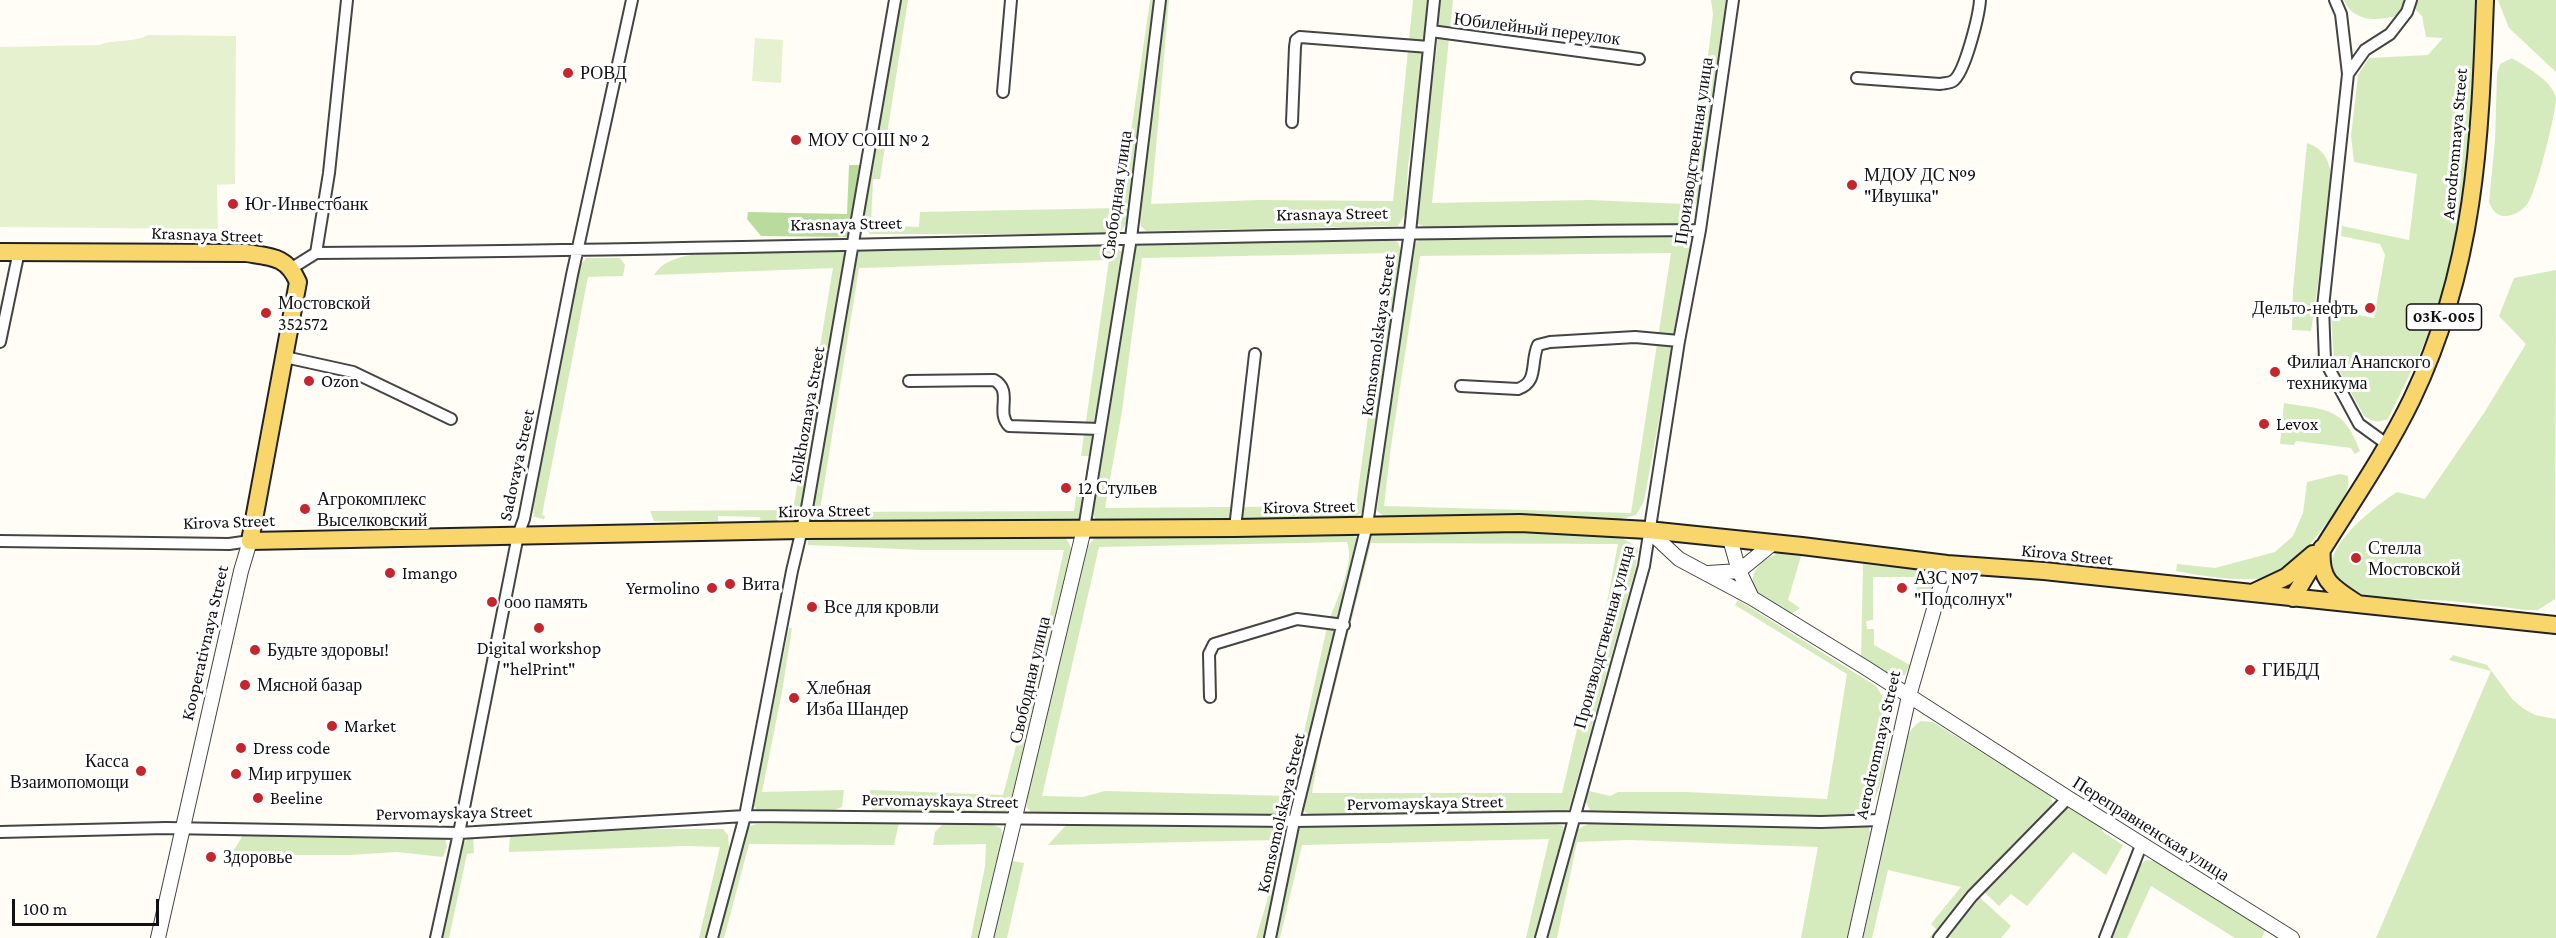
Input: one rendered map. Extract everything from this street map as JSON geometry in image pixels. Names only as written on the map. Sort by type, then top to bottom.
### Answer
[{"type":"main road","name":"Aerodromnaya Street","points":[[2293,598],[2322,546],[2388,445],[2412,399],[2434,348],[2461,260],[2474,184],[2481,107],[2485,0]]},
{"type":"main road","name":"Krasnaya Street","points":[[0,252],[246,253],[280,261],[292,268]]},
{"type":"main road","name":"Kooperativnaya Street","points":[[250,541],[298,282],[292,268]]},
{"type":"main road","name":"Kirova Street","points":[[250,541],[801,530],[1235,528],[1520,523],[1648,530],[1947,564],[2044,571],[2556,625]]},
{"type":"main road","name":"Aerodromnaya Street","points":[[2250,594],[2286,577],[2322,546]]},
{"type":"main road","points":[[2322,546],[2320,566],[2328,581],[2359,605]]},
{"type":"street","points":[[292,268],[316,253],[329,173],[347,0]]},
{"type":"street","name":"Sadovaya Street","points":[[436,938],[518,535],[524,519],[632,0]]},
{"type":"street","name":"Kolkhoznaya Street","points":[[712,938],[745,816],[807,508],[894,0]]},
{"type":"street","points":[[1003,92],[1011,0]]},
{"type":"street","name":"Свободная улица","points":[[986,938],[1084,529],[1131,238],[1160,0]]},
{"type":"street","name":"Komsomolskaya Street","points":[[1270,938],[1294,821],[1367,525],[1410,232],[1434,0]]},
{"type":"street","name":"Производственная улица","points":[[1541,938],[1644,566],[1679,341],[1700,230],[1733,0]]},
{"type":"street","points":[[1857,78],[1940,84],[1952,82],[1959,75],[1980,0]]},
{"type":"street","points":[[2336,0],[2341,14],[2348,74],[2323,307],[2325,361],[2359,424],[2388,445]]},
{"type":"street","points":[[2348,74],[2365,50],[2390,34],[2407,12],[2411,0]]},
{"type":"street","name":"Юбилейный переулок","points":[[1431,32],[1639,59]]},
{"type":"street","points":[[1292,122],[1295,47],[1296,40],[1300,37],[1429,47]]},
{"type":"street","name":"Krasnaya Street","points":[[316,253],[578,251],[1410,232],[1700,230]]},
{"type":"street","points":[[0,342],[19,251]]},
{"type":"street","points":[[1461,386],[1518,389],[1526,387],[1531,381],[1534,353],[1538,345],[1550,342],[1635,337],[1679,341]]},
{"type":"street","points":[[1235,528],[1256,354]]},
{"type":"street","points":[[285,357],[354,372],[451,419]]},
{"type":"street","points":[[909,381],[994,380],[1001,384],[1005,392],[1003,415],[1009,426],[1100,429]]},
{"type":"street","points":[[1648,530],[1679,559],[1752,598],[1909,696]]},
{"type":"street","points":[[1679,559],[1676,549],[1683,534]]},
{"type":"street","points":[[1730,539],[1739,571],[1752,598]]},
{"type":"street","name":"Kirova Street","points":[[0,541],[229,544],[250,541]]},
{"type":"street","name":"Kooperativnaya Street","points":[[158,938],[241,571],[250,541]]},
{"type":"street","points":[[1706,573],[1739,571],[1772,544]]},
{"type":"street","name":"Aerodromnaya Street","points":[[1855,938],[1909,696],[1947,564]]},
{"type":"street","points":[[1210,697],[1209,654],[1214,644],[1298,619],[1344,625]]},
{"type":"street","name":"Переправненская улица","points":[[1909,696],[2292,938]]},
{"type":"street","points":[[1939,938],[1972,896],[2068,798]]},
{"type":"street","name":"Pervomayskaya Street","points":[[0,832],[183,829],[459,833],[745,816],[1294,821],[1573,817],[1821,822],[1880,820]]},
{"type":"street","points":[[2105,938],[2142,843]]},
{"type":"green space","points":[[899,0],[908,0],[880,179],[873,179],[871,225],[919,227],[920,212],[1120,208],[1150,0],[1155,0],[1127,222],[1121,231],[1109,234],[870,234],[864,227],[864,204]]},
{"type":"green space","points":[[1164,0],[1169,0],[1151,204],[1259,200],[1393,201],[1413,0],[1430,0],[1408,167],[1405,214],[1398,226],[1146,231],[1141,226],[1138,215]]},
{"type":"green space","points":[[1438,0],[1453,0],[1432,203],[1590,200],[1685,204],[1709,48],[1713,14],[1711,0],[1728,0],[1699,194],[1688,218],[1674,226],[1425,227],[1418,224],[1415,216],[1416,196],[1437,47]]},
{"type":"green space","points":[[2344,0],[2409,0],[2400,15],[2375,19],[2354,13]]},
{"type":"green space","points":[[2416,0],[2475,0],[2469,157],[2458,235],[2437,311],[2388,419],[2375,421],[2364,416],[2334,361],[2331,317],[2334,310],[2374,318],[2385,255],[2380,244],[2341,236],[2342,226],[2409,240],[2417,174],[2354,162],[2351,136],[2358,75],[2369,58],[2428,55],[2443,38],[2426,37],[2422,16],[2415,9]]},
{"type":"green space","points":[[2498,0],[2556,0],[2556,72],[2509,28]]},
{"type":"green space","points":[[148,35],[236,36],[235,184],[217,185],[218,229],[0,227],[0,47],[99,45]]},
{"type":"green space","points":[[755,38],[783,40],[781,83],[752,81]]},
{"type":"green space","points":[[2512,58],[2544,80],[2554,91],[2556,98],[2553,119],[2532,195],[2520,211],[2502,216],[2493,210],[2489,202],[2495,140],[2497,74],[2500,64]]},
{"type":"green space","points":[[2307,143],[2324,155],[2331,173],[2332,188],[2311,331],[2292,330],[2293,290]]},
{"type":"green space","points":[[849,165],[862,165],[850,232],[846,237],[761,236],[747,219],[748,212],[847,214]]},
{"type":"green space","points":[[1681,237],[1690,244],[1644,501],[1636,515],[1621,519],[1385,517],[1377,511],[1390,394],[1410,253],[1416,242],[1421,239]],"holes":[[[1671,253],[1631,513],[1384,506],[1420,256]]]},
{"type":"green space","points":[[1390,239],[1398,242],[1401,251],[1399,274],[1364,511],[1352,519],[1096,520],[1092,512],[1093,495],[1132,250],[1139,244]],"holes":[[[1390,253],[1356,506],[1105,508],[1122,411],[1142,258]]]},
{"type":"green space","points":[[1102,246],[1124,253],[1090,456],[1081,456],[1109,260],[859,268],[820,510],[837,512],[1074,511],[1077,489],[1084,489],[1079,521],[810,524],[856,249]]},
{"type":"green space","points":[[846,249],[846,271],[808,484],[799,521],[761,525],[760,517],[718,516],[718,521],[654,521],[650,511],[793,510],[833,268],[654,275],[663,265],[701,253]]},
{"type":"green space","points":[[586,258],[620,258],[625,265],[623,276],[588,277],[542,515],[545,516],[544,519],[534,517],[533,508],[579,267]]},
{"type":"green space","points":[[2556,270],[2555,599],[2538,610],[2526,610],[2449,601],[2389,599],[2365,595],[2337,581],[2331,568],[2334,554],[2343,539],[2356,524],[2397,492],[2425,499],[2484,413],[2526,344],[2499,316],[2514,278]]},
{"type":"green space","points":[[2284,403],[2312,407],[2340,418],[2354,437],[2360,451],[2355,454],[2351,448],[2296,441],[2294,445],[2280,444]]},
{"type":"green space","points":[[2340,474],[2348,476],[2348,488],[2343,500],[2308,547],[2285,570],[2275,575],[2248,579],[2176,571],[2177,564],[2215,568],[2275,552],[2293,536],[2303,513],[2307,482]]},
{"type":"green space","points":[[1568,531],[1618,536],[1638,547],[1636,567],[1569,809],[1564,812],[1351,817],[1310,815],[1304,811],[1302,804],[1368,535],[1371,532]],"holes":[[[1371,543],[1618,544],[1607,602],[1562,793],[1312,793],[1319,750]]]},
{"type":"green space","points":[[1350,532],[1356,537],[1356,551],[1339,616],[1335,619],[1330,618],[1347,570],[1349,550],[1347,542],[1099,547],[1042,796],[1083,797],[1105,791],[1290,796],[1327,627],[1334,629],[1336,635],[1292,808],[1287,815],[1032,813],[1027,808],[1026,799],[1085,549],[1094,539],[1103,534]]},
{"type":"green space","points":[[1064,537],[1072,552],[1012,805],[1007,811],[996,814],[873,811],[870,804],[870,790],[1003,795],[1045,637],[1064,550],[923,550],[808,545],[808,538]]},
{"type":"green space","points":[[1778,553],[1801,556],[1788,600],[1800,608],[1788,616],[1753,592],[1753,578],[1757,568]]},
{"type":"green space","points":[[1863,564],[1921,570],[1930,574],[1934,579],[1931,593],[1917,598],[1916,577],[1873,577],[1873,620],[1866,621],[1867,629],[1874,629],[1874,645],[1910,665],[1905,675],[1887,673],[1861,658]]},
{"type":"green space","points":[[1738,600],[1878,689],[1888,711],[1890,726],[1882,777],[1870,810],[1860,814],[1809,817],[1591,812],[1586,802],[1585,790],[1610,796],[1618,792],[1687,792],[1827,799],[1847,674],[1735,605]]},
{"type":"green space","points":[[789,628],[792,628],[782,692],[762,792],[844,790],[842,807],[832,811],[758,811],[753,805]]},
{"type":"green space","points":[[2453,655],[2487,665],[2513,700],[2524,709],[2535,715],[2556,719],[2556,938],[2376,938],[2491,671],[2449,660]]},
{"type":"green space","points":[[1921,721],[1933,722],[2050,795],[2051,811],[1935,938],[1929,938],[1936,929],[1931,924],[1961,887],[1888,870],[1872,938],[1862,938],[1906,741],[1910,732]]},
{"type":"green space","points":[[2068,807],[2100,826],[2103,832],[2123,845],[2106,875],[2073,852],[2027,906],[2011,894],[1999,906],[1983,891]]},
{"type":"green space","points":[[899,823],[894,845],[749,844],[724,938],[716,938],[746,827],[757,824]]},
{"type":"green space","points":[[944,823],[990,824],[1001,828],[1002,847],[980,938],[971,938],[985,866],[986,844],[933,845],[935,832]]},
{"type":"green space","points":[[1067,824],[1280,827],[1287,837],[1266,938],[1256,938],[1267,901],[1277,840],[1048,845]]},
{"type":"green space","points":[[1557,824],[1563,826],[1564,834],[1536,938],[1526,938],[1549,839],[1302,845],[1280,938],[1273,938],[1296,834],[1300,827]]},
{"type":"green space","points":[[1588,824],[1827,827],[1862,824],[1869,827],[1870,833],[1847,938],[1801,938],[1818,847],[1629,840],[1577,842],[1557,938],[1546,938],[1571,841],[1578,829]]},
{"type":"green space","points":[[615,829],[723,829],[728,835],[729,847],[706,938],[699,938],[720,847],[685,846],[509,852],[510,833]]},
{"type":"green space","points":[[395,834],[445,837],[447,847],[443,857],[397,852],[350,855],[231,855],[243,835]]},
{"type":"green space","points":[[473,836],[474,853],[467,854],[449,938],[441,938],[461,846]]},
{"type":"green space","points":[[2146,860],[2157,861],[2266,928],[2262,938],[2235,938],[2151,886],[2127,938],[2112,938],[2130,884]]},
{"type":"green space","points":[[1012,861],[1024,863],[1007,938],[991,938]]},
{"type":"green space","points":[[1978,896],[2011,926],[2001,938],[1943,938]]},
{"type":"place","name":"РОВД","points":[[568,73]]},
{"type":"place","name":"МОУ СОШ № 2","points":[[796,140]]},
{"type":"place","name":"МДОУ ДС №9 \"Ивушка\"","points":[[1852,185]]},
{"type":"place","name":"Юг-Инвестбанк","points":[[233,204]]},
{"type":"place","name":"Дельто-нефть","points":[[2370,308]]},
{"type":"place","name":"Мостовской 352572","points":[[266,313]]},
{"type":"place","name":"Филиал Анапского техникума","points":[[2275,372]]},
{"type":"place","name":"Ozon","points":[[309,381]]},
{"type":"place","name":"Levox","points":[[2264,424]]},
{"type":"place","name":"12 Стульев","points":[[1066,488]]},
{"type":"place","name":"Агрокомплекс Выселковский","points":[[305,509]]},
{"type":"place","name":"Стелла Мостовской","points":[[2356,558]]},
{"type":"place","name":"Imango","points":[[390,573]]},
{"type":"place","name":"Вита","points":[[730,584]]},
{"type":"place","name":"Yermolino","points":[[712,588]]},
{"type":"place","name":"АЗС №7 \"Подсолнух\"","points":[[1902,588]]},
{"type":"place","name":"ооо память","points":[[492,602]]},
{"type":"place","name":"Все для кровли","points":[[812,607]]},
{"type":"place","name":"Digital workshop \"helPrint\"","points":[[539,628]]},
{"type":"place","name":"Будьте здоровы!","points":[[255,650]]},
{"type":"place","name":"ГИБДД","points":[[2250,670]]},
{"type":"place","name":"Мясной базар","points":[[245,685]]},
{"type":"place","name":"Хлебная Изба Шандер","points":[[794,698]]},
{"type":"place","name":"Market","points":[[332,726]]},
{"type":"place","name":"Dress code","points":[[241,748]]},
{"type":"place","name":"Касса Взаимопомощи","points":[[141,771]]},
{"type":"place","name":"Мир игрушек","points":[[236,774]]},
{"type":"place","name":"Beeline","points":[[258,798]]},
{"type":"place","name":"Здоровье","points":[[211,857]]}]
